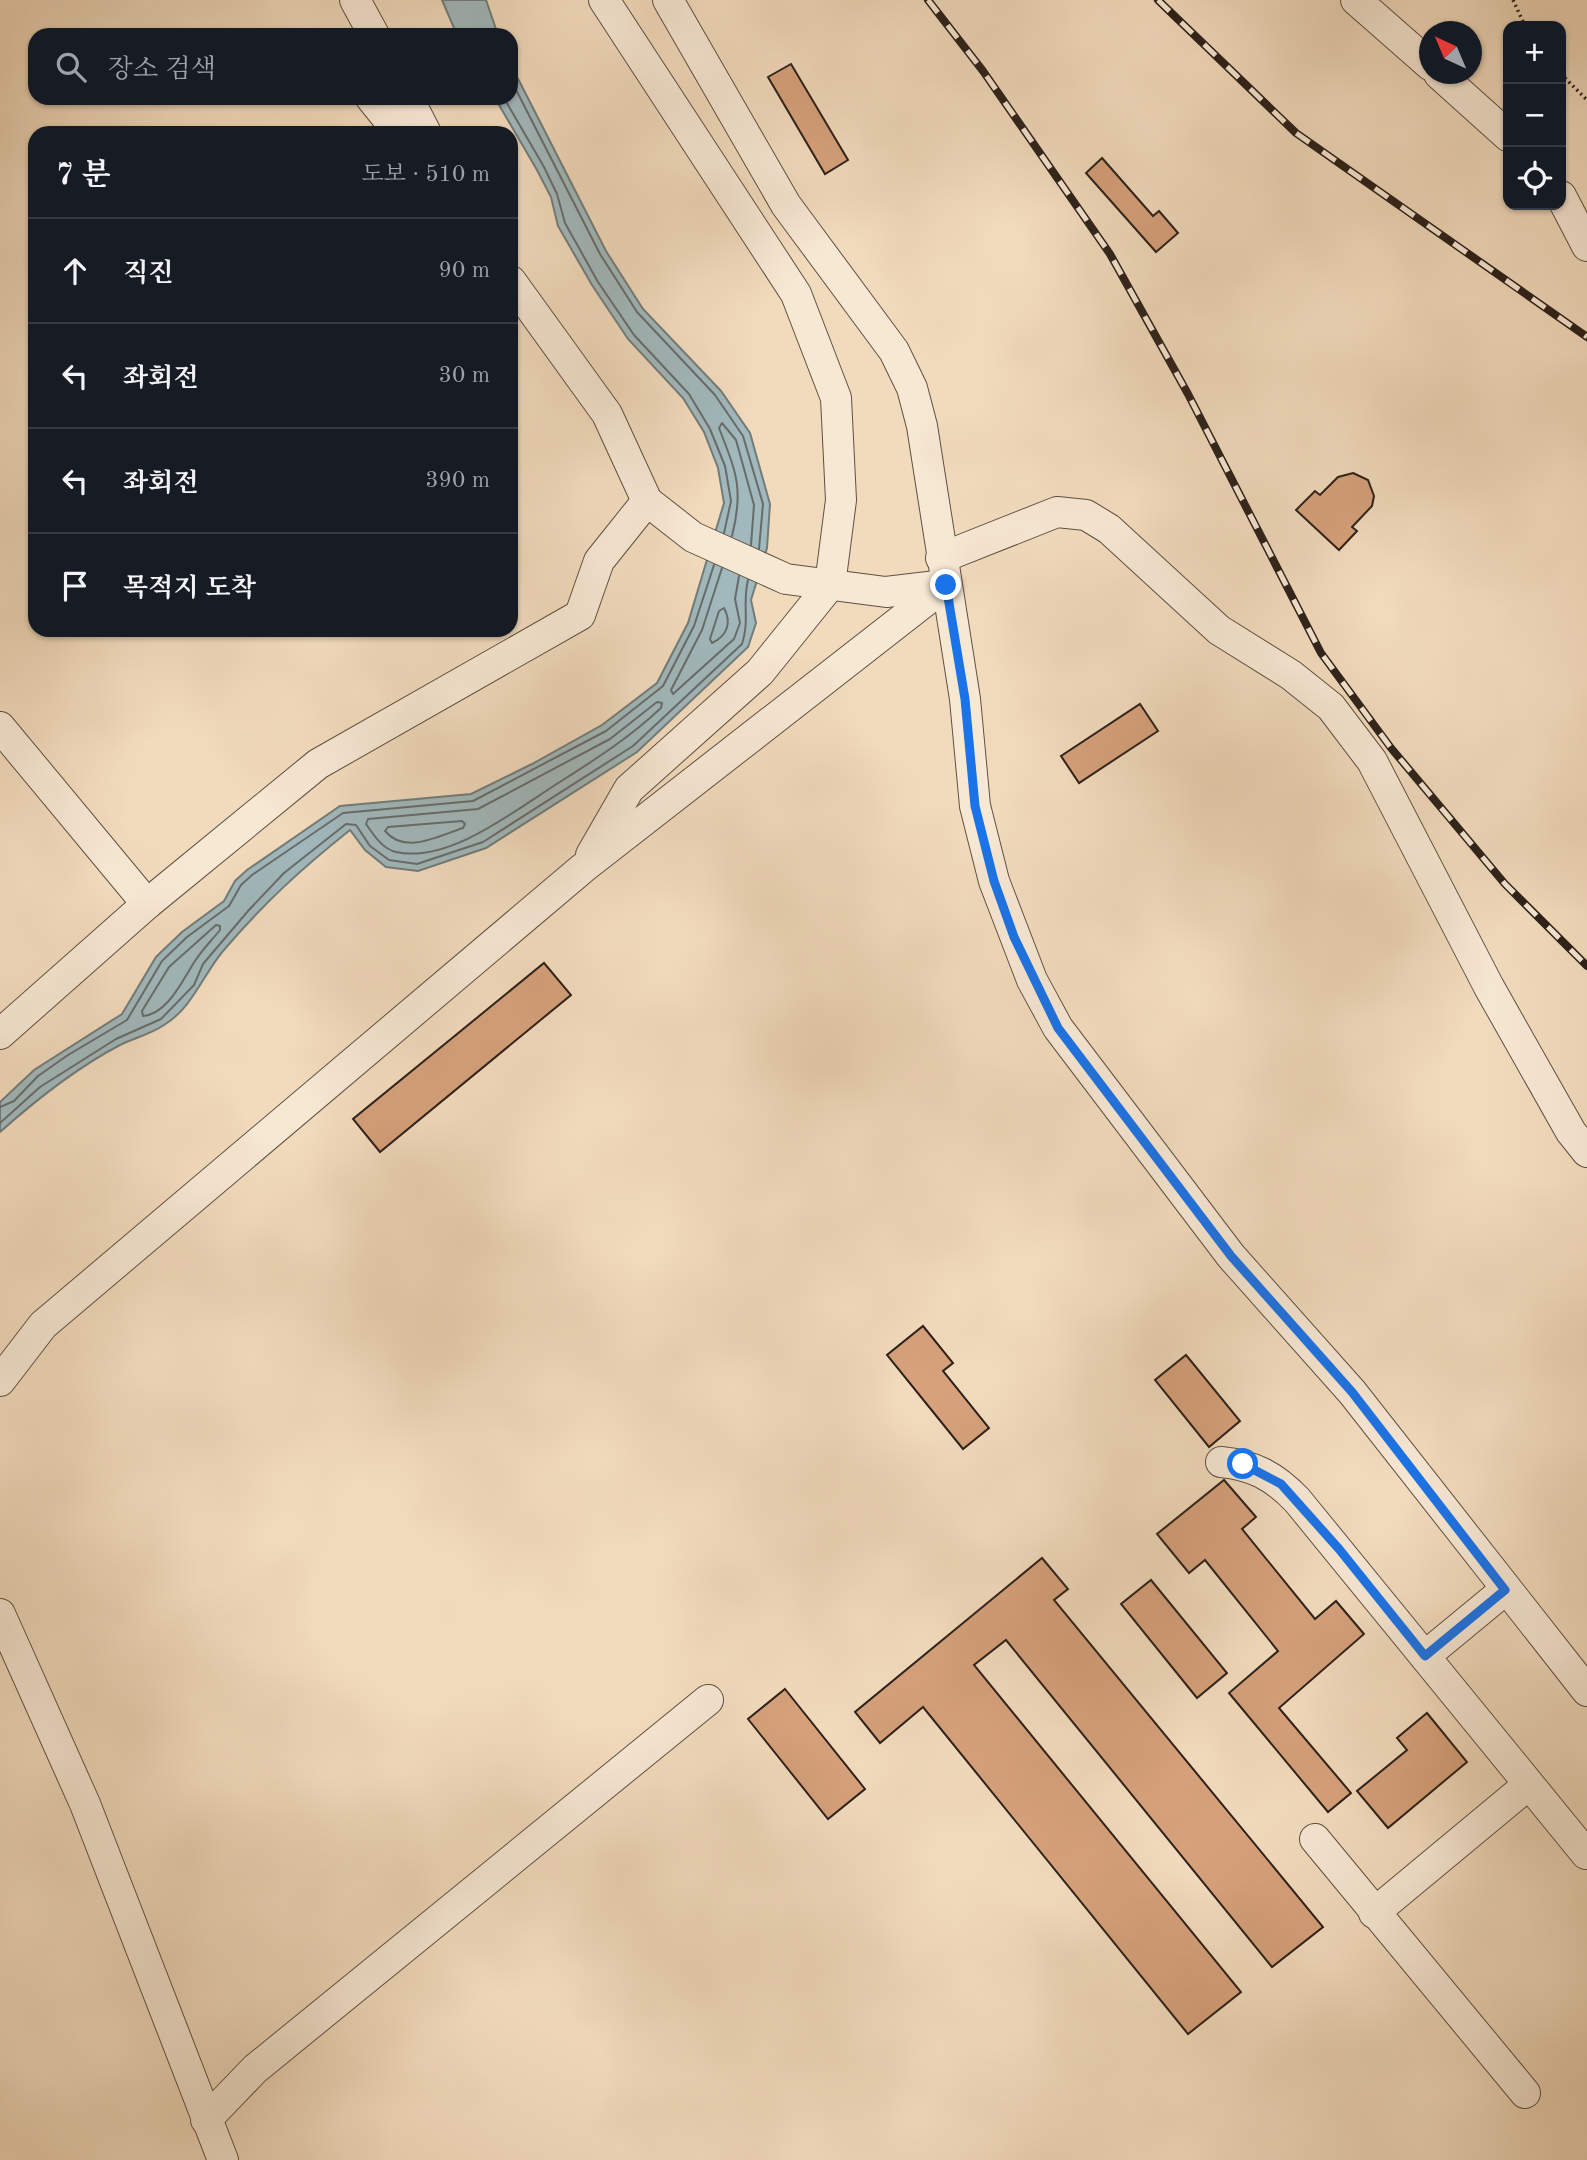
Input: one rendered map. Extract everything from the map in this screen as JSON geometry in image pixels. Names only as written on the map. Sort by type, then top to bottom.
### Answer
[{"type":"street","points":[[355,0],[370,28]]},
{"type":"street","points":[[583,868],[629,789],[760,672],[830,584],[841,500],[836,398],[796,294],[604,0]]},
{"type":"street","points":[[668,0],[786,205],[894,351],[912,387],[922,426],[965,699],[975,806],[994,881],[1014,937],[1058,1028],[1231,1256],[1352,1392],[1587,1691]]},
{"type":"street","points":[[1356,0],[1419,55]]},
{"type":"street","points":[[1450,84],[1503,132]]},
{"type":"street","points":[[377,105],[393,126]]},
{"type":"street","points":[[412,105],[422,126]]},
{"type":"street","points":[[1566,206],[1587,246]]},
{"type":"street","points":[[518,291],[607,414],[647,501],[693,537],[786,579],[886,592],[944,572],[1058,512],[1086,515],[1109,529],[1219,630],[1291,675],[1331,707],[1372,761],[1489,986],[1571,1132],[1587,1152]]},
{"type":"street","points":[[0,1034],[147,904],[318,764],[580,615],[600,561],[647,501]]},
{"type":"street","points":[[0,1381],[43,1325],[583,868],[944,572]]},
{"type":"street","points":[[0,727],[147,904]]},
{"type":"street","points":[[1221,1462],[1256,1469],[1281,1484],[1339,1549],[1586,1854]]},
{"type":"street","points":[[1425,1656],[1505,1590]]},
{"type":"street","points":[[0,1614],[85,1804],[223,2160]]},
{"type":"street","points":[[206,2120],[255,2069],[708,1700]]},
{"type":"street","points":[[1374,1913],[1528,1785]]},
{"type":"street","points":[[1315,1839],[1524,2093]]},
{"type":"path","points":[[1513,0],[1523,21]]},
{"type":"path","points":[[1566,79],[1587,100]]},
{"type":"water","points":[[442,0],[486,0],[496,28],[454,28]]},
{"type":"water","points":[[518,79],[606,251],[643,309],[721,391],[750,433],[770,504],[767,548],[751,600],[756,623],[748,647],[637,752],[486,848],[418,871],[386,867],[365,850],[350,830],[253,917],[223,951],[190,1000],[174,1018],[159,1028],[120,1045],[72,1074],[0,1132],[0,1102],[34,1070],[122,1014],[156,957],[182,932],[224,901],[235,881],[247,870],[340,806],[471,794],[602,725],[657,683],[688,623],[724,503],[718,468],[704,432],[683,398],[628,339],[592,285],[558,226],[551,197],[518,137],[518,126],[511,126],[499,105],[518,105]]},
{"type":"building","points":[[791,64],[848,160],[825,174],[768,77]]},
{"type":"building","points":[[1102,158],[1153,216],[1159,211],[1178,233],[1156,252],[1086,173]]},
{"type":"building","points":[[1353,473],[1368,480],[1374,496],[1372,506],[1352,527],[1357,531],[1339,550],[1296,510],[1315,491],[1320,495],[1338,477]]},
{"type":"building","points":[[1140,704],[1158,731],[1079,783],[1061,756]]},
{"type":"building","points":[[544,963],[571,995],[380,1152],[353,1119]]},
{"type":"building","points":[[923,1326],[953,1363],[943,1371],[989,1428],[963,1449],[887,1355]]},
{"type":"building","points":[[1186,1355],[1240,1421],[1209,1447],[1155,1380]]},
{"type":"building","points":[[1224,1480],[1256,1517],[1242,1529],[1315,1619],[1336,1601],[1364,1634],[1279,1708],[1351,1793],[1328,1812],[1229,1693],[1278,1651],[1205,1560],[1189,1573],[1157,1534]]},
{"type":"building","points":[[1042,1558],[1068,1589],[1054,1600],[1323,1927],[1272,1967],[1006,1640],[974,1665],[1241,1992],[1188,2034],[923,1707],[880,1743],[855,1712]]},
{"type":"building","points":[[1151,1580],[1227,1673],[1197,1698],[1121,1604]]},
{"type":"building","points":[[785,1689],[865,1789],[828,1819],[748,1719]]},
{"type":"building","points":[[1427,1713],[1467,1762],[1388,1828],[1357,1791],[1407,1750],[1397,1738]]},
{"type":"railway","points":[[928,0],[983,71],[1110,254],[1188,394],[1321,653],[1391,748],[1505,884],[1587,966]]},
{"type":"railway","points":[[1158,0],[1296,133],[1587,337]]},
{"type":"route","points":[[946,585],[965,699],[975,806],[994,881],[1014,937],[1032,980],[1058,1028],[1231,1256],[1352,1392],[1505,1590],[1425,1656],[1297,1500],[1268,1475],[1243,1464]]}]
